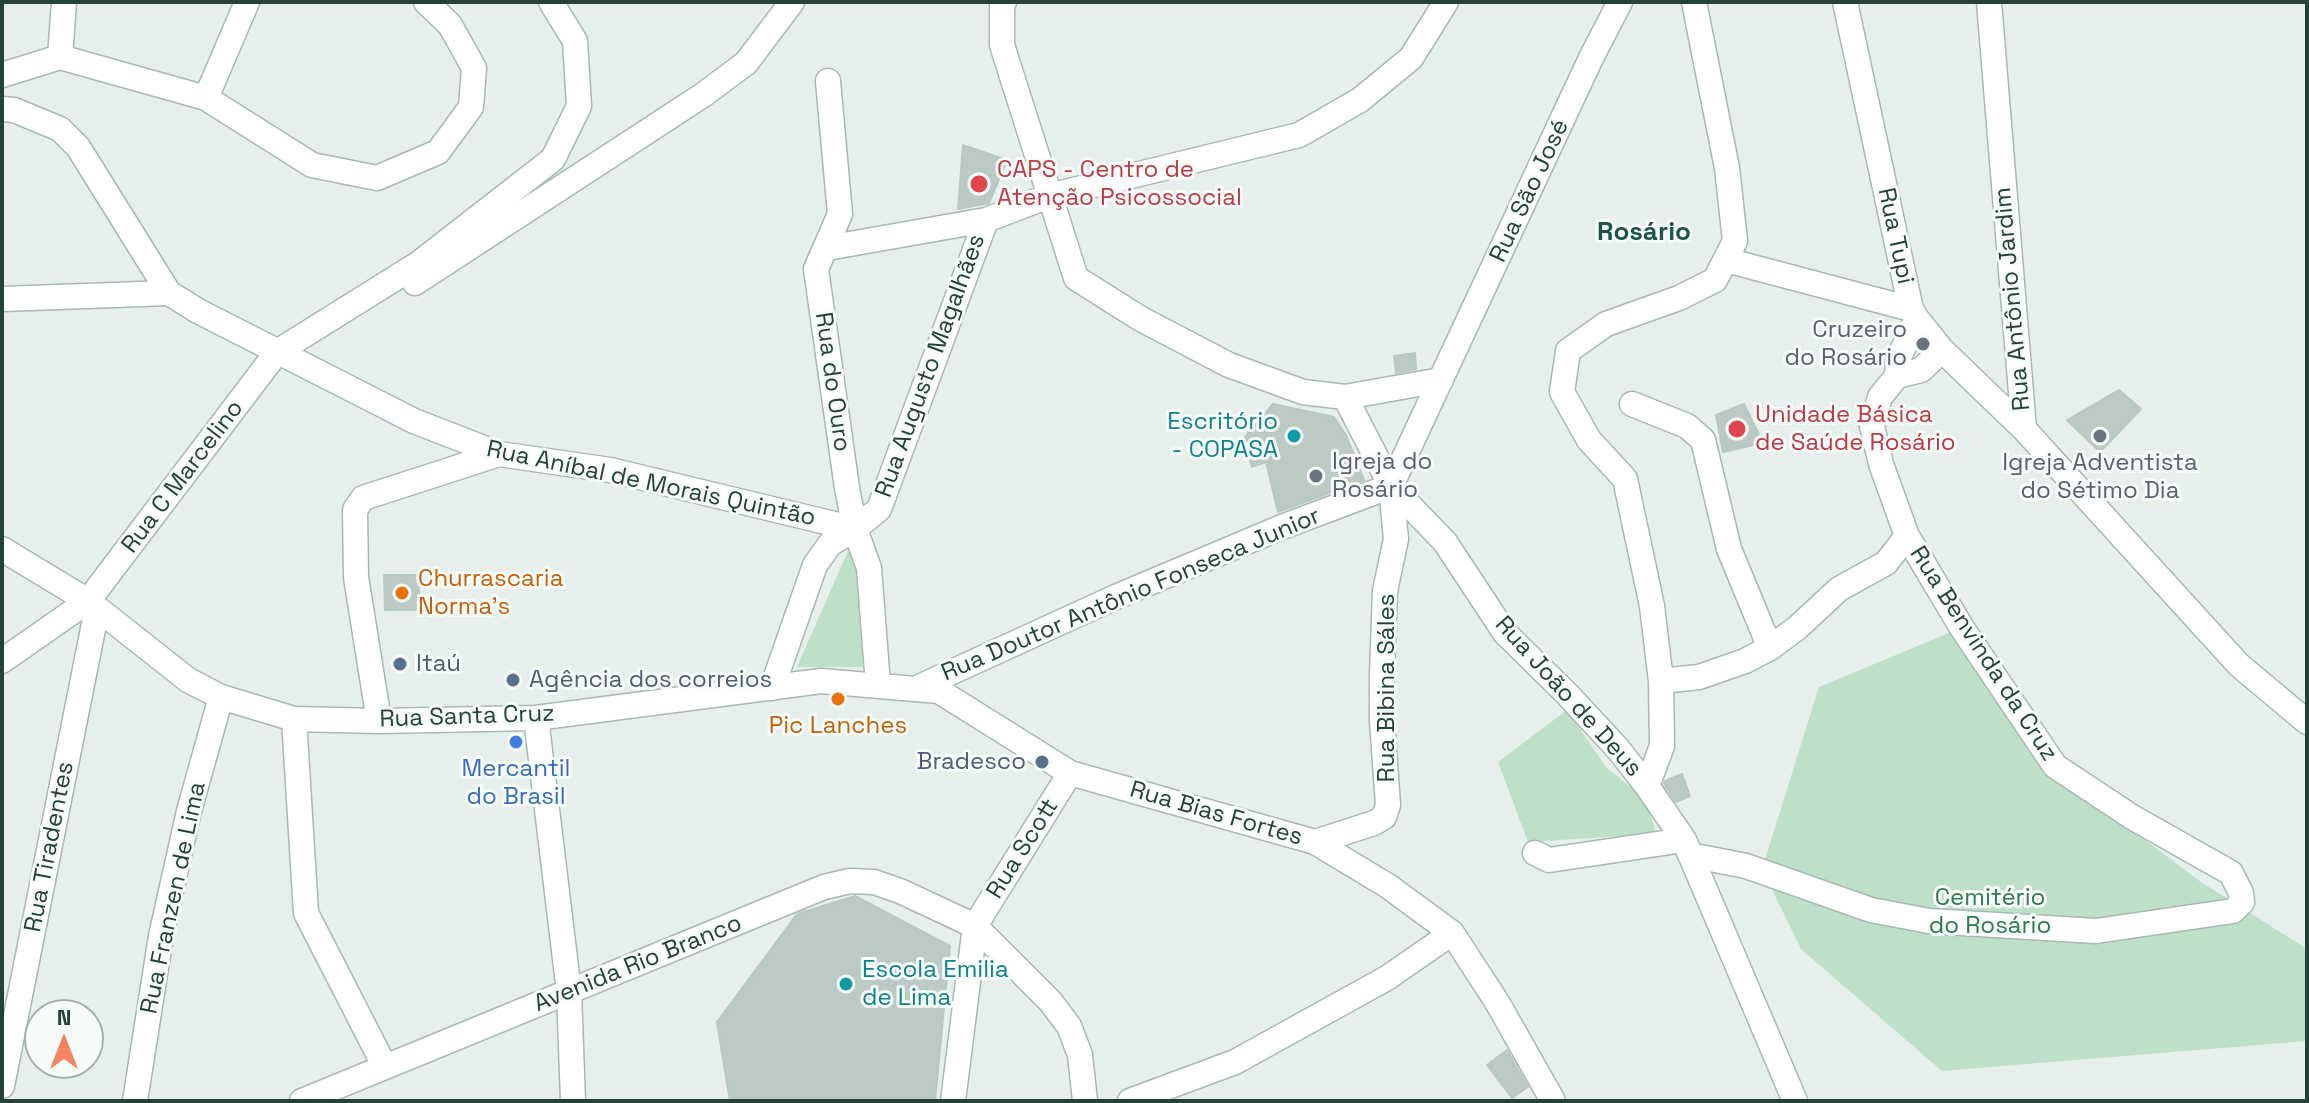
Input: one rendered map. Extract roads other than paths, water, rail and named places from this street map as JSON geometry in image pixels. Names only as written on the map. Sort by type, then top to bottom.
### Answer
[{"type":"street","points":[[60,57],[64,2]]},
{"type":"street","points":[[206,98],[247,2]]},
{"type":"street","points":[[2,75],[60,57],[206,98],[312,165],[377,178],[438,152],[471,107],[474,68],[450,25],[426,2]]},
{"type":"street","points":[[277,352],[418,264],[553,159],[579,106],[575,41],[551,2]]},
{"type":"street","points":[[343,311],[397,294],[703,95],[746,63],[792,2]]},
{"type":"street","points":[[1004,2],[1002,45],[1076,278],[1141,319],[1229,365],[1303,392],[1345,397],[1441,380]]},
{"type":"street","name":"Rua Augusto Magalhães","points":[[772,688],[815,565],[830,544],[879,509],[986,220],[1049,196],[1299,135],[1360,100],[1411,58],[1446,2]]},
{"type":"street","name":"Rua São José","points":[[1391,486],[1620,2]]},
{"type":"street","points":[[1647,786],[1662,746],[1661,681],[1652,606],[1625,479],[1589,440],[1562,392],[1568,351],[1606,324],[1679,298],[1715,280],[1735,241],[1727,168],[1694,2]]},
{"type":"street","name":"Rua Tupi","points":[[1845,2],[1914,314],[1942,350],[2024,429]]},
{"type":"street","name":"Rua Antônio Jardim","points":[[1989,2],[2024,429],[2239,665],[2307,722]]},
{"type":"street","name":"Rua do Ouro","points":[[828,81],[840,214],[816,269],[847,488],[855,529],[869,568],[878,685]]},
{"type":"street","points":[[2,109],[14,110],[60,129],[78,147],[169,293],[2,299]]},
{"type":"street","points":[[827,248],[986,220]]},
{"type":"street","points":[[1726,260],[1914,314]]},
{"type":"street","name":"Rua Aníbal de Morais Quintão","points":[[169,293],[198,311],[414,421],[499,454],[610,470],[855,529]]},
{"type":"street","name":"Rua Benvinda da Cruz","points":[[1687,848],[1871,910],[1929,921],[2096,931],[2233,911],[2242,902],[2231,873],[2132,817],[2055,766],[1962,628],[1907,536],[1881,464],[1872,426],[1880,397],[1897,376],[1898,359],[1914,314]]},
{"type":"street","points":[[1897,376],[1921,370],[1942,350]]},
{"type":"street","name":"Rua C Marcelino","points":[[93,605],[277,352]]},
{"type":"street","points":[[1345,397],[1391,486]]},
{"type":"street","points":[[1632,404],[1687,426],[1703,440],[1729,549],[1770,648]]},
{"type":"street","points":[[379,721],[356,577],[355,510],[363,498],[499,454]]},
{"type":"street","name":"Rua Doutor Antônio Fonseca Junior","points":[[917,688],[1131,590],[1282,527],[1391,486]]},
{"type":"street","name":"Rua João de Deus","points":[[1391,486],[1445,542],[1505,633],[1568,695],[1647,786],[1687,848],[1795,1101]]},
{"type":"street","name":"Rua Bibina Sáles","points":[[1315,842],[1374,823],[1384,817],[1388,805],[1382,735],[1382,674],[1385,591],[1396,539],[1391,486]]},
{"type":"street","points":[[1661,681],[1699,677],[1745,661],[1770,648],[1839,589],[1886,563],[1907,536]]},
{"type":"street","name":"Rua Santa Cruz","points":[[2,549],[93,605],[188,680],[221,697],[294,719],[536,718],[821,681],[878,685]]},
{"type":"street","points":[[2,661],[93,605]]},
{"type":"street","name":"Rua Tiradentes","points":[[2,1086],[93,605]]},
{"type":"street","name":"Rua Bias Fortes","points":[[878,685],[939,691],[1070,773],[1315,842],[1388,886],[1452,933],[1497,1002],[1553,1101]]},
{"type":"street","name":"Rua Franzen de Lima","points":[[135,1101],[161,936],[189,811],[221,697]]},
{"type":"street","points":[[536,718],[569,992],[573,1101]]},
{"type":"street","points":[[294,719],[306,913],[385,1067]]},
{"type":"street","name":"Rua Scott","points":[[975,926],[1070,773]]},
{"type":"street","points":[[1535,853],[1549,860],[1687,848]]},
{"type":"street","name":"Avenida Rio Branco","points":[[302,1101],[824,887],[850,881],[874,882],[900,891],[975,926],[1050,1001],[1069,1026],[1080,1055],[1085,1101]]},
{"type":"street","points":[[953,1101],[975,926]]},
{"type":"street","points":[[1130,1101],[1235,1062],[1387,978],[1452,933]]},
{"type":"place","name":"CAPS - Centro de Atenção Psicossocial","points":[[979,184]]},
{"type":"place","name":"Cruzeiro do Rosário","points":[[1923,344]]},
{"type":"place","name":"Unidade Básica de Saúde Rosário","points":[[1737,429]]},
{"type":"place","name":"Escritório - COPASA","points":[[1294,436]]},
{"type":"place","name":"Igreja Adventista do Sétimo Dia","points":[[2100,436]]},
{"type":"place","name":"Igreja do Rosário","points":[[1316,476]]},
{"type":"place","name":"Churrascaria Norma's","points":[[402,593]]},
{"type":"place","name":"Itaú","points":[[400,664]]},
{"type":"place","name":"Agência dos correios","points":[[513,680]]},
{"type":"place","name":"Pic Lanches","points":[[838,699]]},
{"type":"place","name":"Mercantil do Brasil","points":[[516,742]]},
{"type":"place","name":"Bradesco","points":[[1042,762]]},
{"type":"place","name":"Escola Emilia de Lima","points":[[846,984]]},
{"type":"district","name":"Rosário","points":[[1644,233]]},
{"type":"park label","name":"Cemitério do Rosário","points":[[1990,912]]}]
